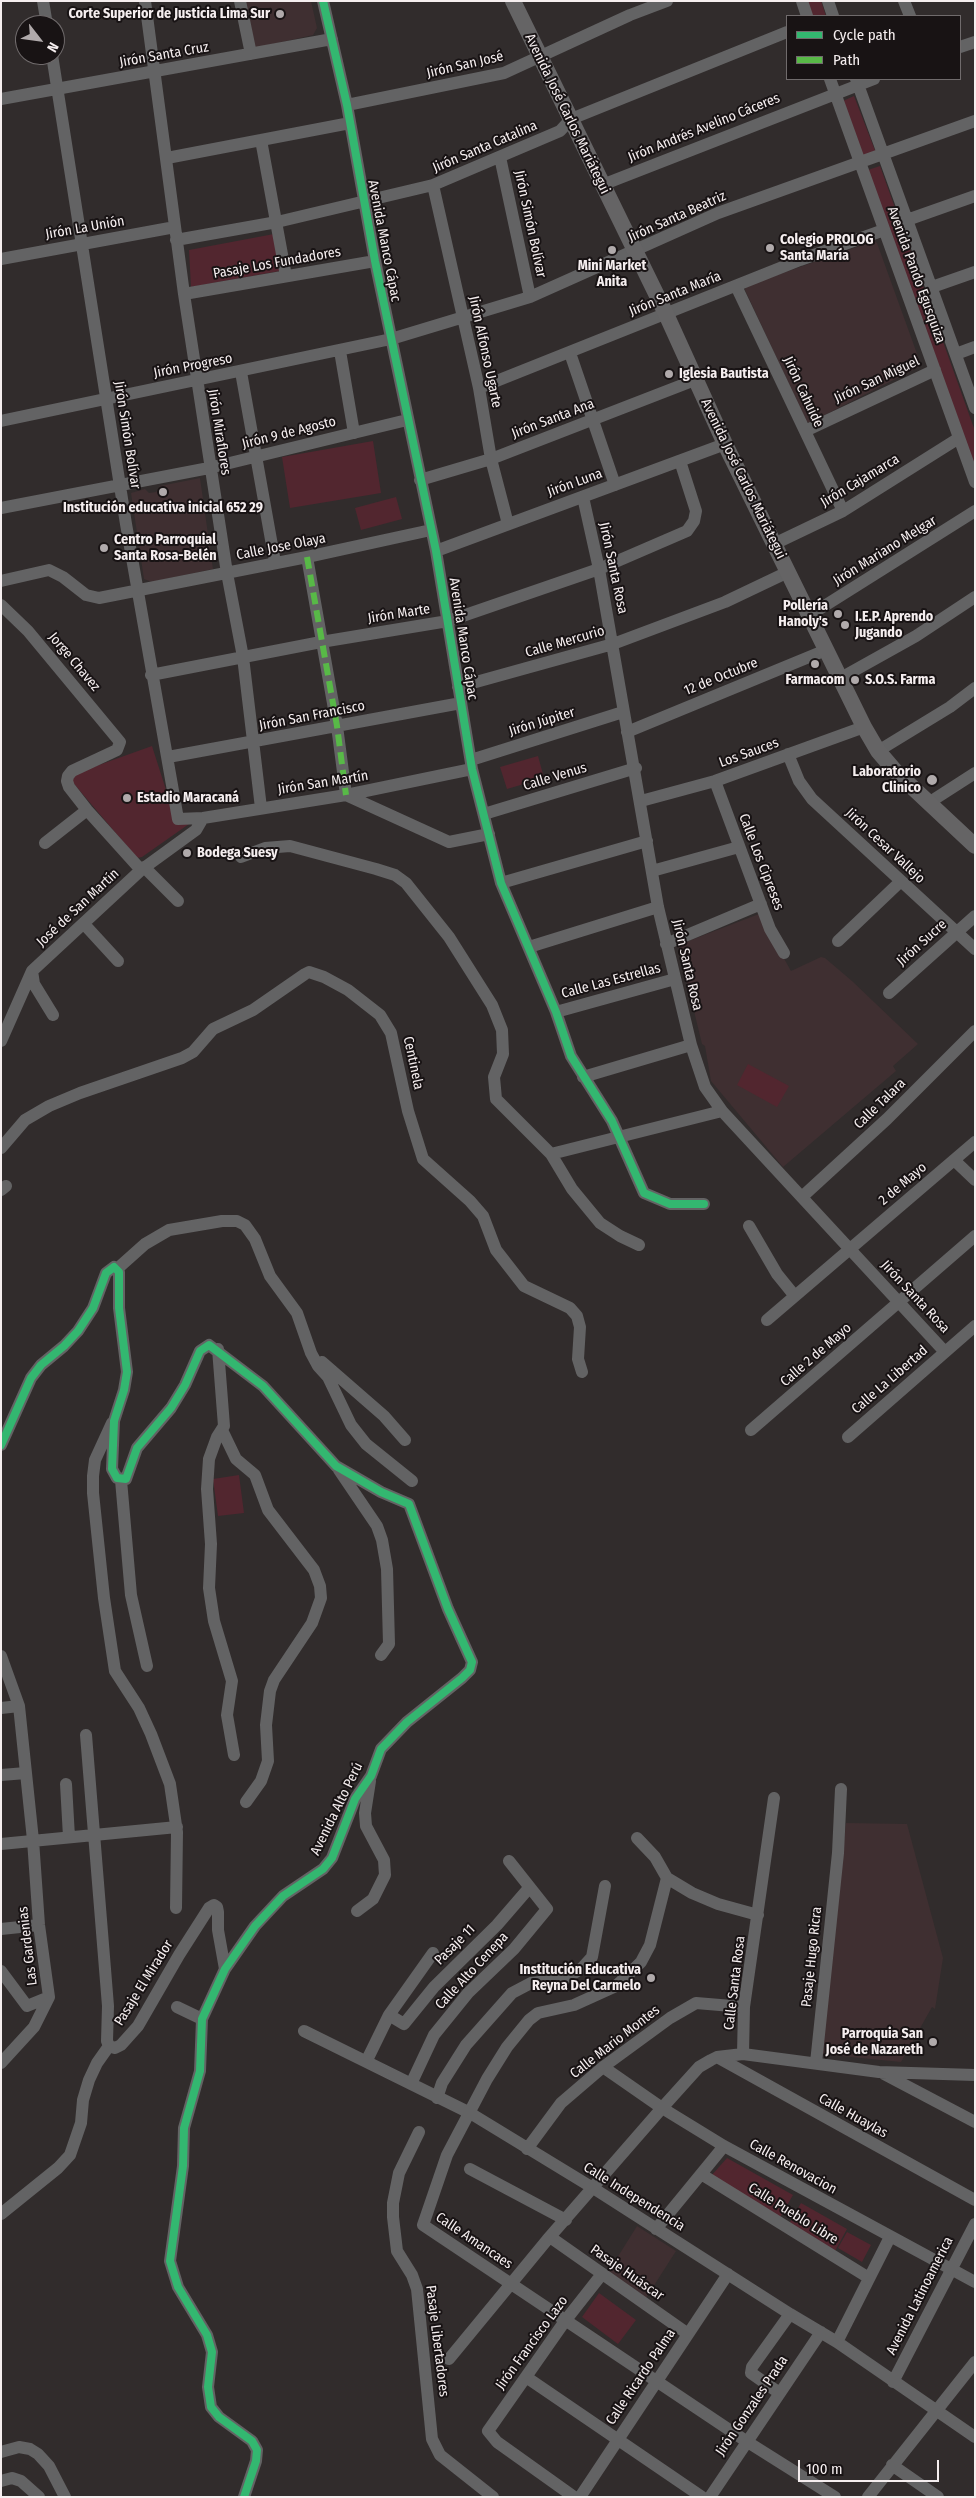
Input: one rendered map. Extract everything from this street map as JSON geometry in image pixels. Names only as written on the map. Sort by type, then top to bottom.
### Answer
[{"type":"main road","name":"Avenida José Carlos Mariátegui","points":[[513,1],[666,314],[725,444],[864,728],[878,751],[896,772],[975,846]]},
{"type":"street","points":[[43,1],[45,15]]},
{"type":"street","name":"Jirón Miraflores","points":[[145,1],[196,381],[226,573],[243,657],[261,808]]},
{"type":"street","points":[[240,1],[251,54]]},
{"type":"street","name":"Avenida Manco Cápac","points":[[323,1],[347,105],[375,261],[407,420],[436,550],[471,764],[501,883],[556,1012],[571,1056],[612,1121],[644,1194],[670,1204],[704,1204]]},
{"type":"street","name":"Jirón San José","points":[[347,105],[504,73],[630,14],[667,1]]},
{"type":"street","points":[[802,1],[807,15]]},
{"type":"street","points":[[828,1],[833,15]]},
{"type":"street","points":[[904,1],[910,15]]},
{"type":"street","name":"Jirón Santa Catalina","points":[[175,234],[278,222],[433,185],[560,130],[571,119],[786,32]]},
{"type":"street","name":"Jirón Santa Cruz","points":[[1,99],[332,39]]},
{"type":"street","points":[[961,47],[975,42]]},
{"type":"street","name":"Jirón Simón Bolívar","points":[[54,65],[151,675],[168,757],[178,819]]},
{"type":"street","name":"Avenida Pando Egusquiza","points":[[830,80],[975,482]]},
{"type":"street","name":"Avenida Pando Egusquiza","points":[[857,82],[975,408]]},
{"type":"street","name":"Jirón Andrés Avelino Cáceres","points":[[602,185],[835,93],[857,82]]},
{"type":"street","name":"Jirón Santa Beatriz","points":[[391,339],[530,298],[718,213],[975,121]]},
{"type":"street","points":[[167,158],[350,123]]},
{"type":"street","points":[[261,140],[278,222],[286,276]]},
{"type":"street","name":"Jirón Simón Bolívar","points":[[500,157],[530,298]]},
{"type":"street","name":"Jirón Alfonso Ugarte","points":[[433,185],[464,318],[491,459],[508,524]]},
{"type":"street","points":[[907,220],[975,196]]},
{"type":"street","name":"Jirón Santa María","points":[[478,388],[800,260],[884,230]]},
{"type":"street","name":"Jirón La Unión","points":[[1,259],[82,242],[175,234]]},
{"type":"street","name":"Pasaje Los Fundadores","points":[[184,294],[375,261]]},
{"type":"street","points":[[932,287],[975,272]]},
{"type":"street","name":"Jirón Cahuide","points":[[736,286],[842,511]]},
{"type":"street","name":"Jirón Progreso","points":[[1,421],[391,339]]},
{"type":"street","points":[[956,354],[975,347]]},
{"type":"street","points":[[340,351],[354,433]]},
{"type":"street","points":[[570,353],[616,485]]},
{"type":"street","name":"Jirón San Miguel","points":[[805,430],[935,370]]},
{"type":"street","points":[[241,372],[275,562]]},
{"type":"street","name":"Jirón Santa Ana","points":[[420,480],[491,459],[695,380]]},
{"type":"street","name":"Jirón 9 de Agosto","points":[[1,508],[209,468],[407,420]]},
{"type":"street","name":"Jirón Cajamarca","points":[[774,544],[842,511],[959,438]]},
{"type":"street","name":"Jirón Luna","points":[[436,550],[725,444]]},
{"type":"street","name":"Jirón Marte","points":[[151,675],[321,642],[448,621],[600,569],[687,531],[694,521],[696,511],[680,461]]},
{"type":"street","name":"Jirón Santa Rosa","points":[[583,497],[600,569],[623,712],[636,768],[658,907],[691,1045],[705,1087],[722,1111],[803,1196],[945,1352]]},
{"type":"street","name":"Jirón Mariano Melgar","points":[[810,615],[975,511]]},
{"type":"street","name":"Calle Jose Olaya","points":[[1,581],[49,570],[63,577],[78,591],[93,597],[138,592],[431,530]]},
{"type":"street","points":[[307,557],[337,726],[346,795],[449,842],[489,834]]},
{"type":"street","name":"Calle Mercurio","points":[[458,687],[613,644],[725,602],[788,572]]},
{"type":"street","points":[[840,678],[916,636],[975,597]]},
{"type":"street","name":"Jorge Chavez","points":[[1,605],[28,631],[120,742],[117,750],[72,772],[68,776],[69,787],[87,810]]},
{"type":"street","name":"12 de Octubre","points":[[627,732],[826,650]]},
{"type":"street","points":[[878,751],[950,707],[975,688]]},
{"type":"street","name":"Jirón San Francisco","points":[[168,757],[253,743],[461,703]]},
{"type":"street","name":"Jirón Júpiter","points":[[471,764],[623,712]]},
{"type":"street","name":"Los Sauces","points":[[641,801],[715,781],[864,728]]},
{"type":"street","name":"Jirón Cesar Vallejo","points":[[788,754],[799,781],[812,799],[975,950]]},
{"type":"street","name":"Jirón San Martín","points":[[178,819],[203,818],[346,795],[471,764]]},
{"type":"street","name":"Calle Venus","points":[[484,814],[636,768]]},
{"type":"street","points":[[930,802],[975,773]]},
{"type":"street","name":"Calle Los Cipreses","points":[[715,781],[770,929],[784,953]]},
{"type":"street","points":[[45,842],[87,810],[142,868],[178,901]]},
{"type":"street","name":"José de San Martín","points":[[1,1041],[32,971],[142,868],[196,830],[203,818]]},
{"type":"street","points":[[501,883],[647,841]]},
{"type":"street","points":[[241,857],[265,848],[290,846],[395,875],[406,883],[449,937],[492,1005],[502,1030],[502,1054],[494,1077],[496,1099],[550,1154],[572,1189],[600,1223],[639,1245]]},
{"type":"street","points":[[652,871],[739,847]]},
{"type":"street","points":[[838,940],[901,881]]},
{"type":"street","points":[[666,944],[761,904]]},
{"type":"street","points":[[529,947],[658,907]]},
{"type":"street","name":"Jirón Sucre","points":[[889,993],[975,916]]},
{"type":"street","points":[[84,924],[118,961]]},
{"type":"street","points":[[32,971],[34,984],[53,1014]]},
{"type":"street","name":"Centinela","points":[[1,1148],[25,1120],[50,1106],[80,1093],[182,1058],[193,1052],[213,1029],[253,1010],[309,972],[348,990],[380,1015],[392,1033],[408,1111],[416,1142],[423,1159],[470,1201],[482,1216],[496,1250],[524,1286],[570,1308],[577,1316],[580,1328],[578,1359],[582,1372]]},
{"type":"street","name":"Calle Las Estrellas","points":[[556,1012],[675,979]]},
{"type":"street","name":"Calle Talara","points":[[803,1196],[887,1119],[975,1031]]},
{"type":"street","points":[[583,1077],[691,1045]]},
{"type":"street","points":[[550,1154],[722,1111]]},
{"type":"street","name":"2 de Mayo","points":[[767,1320],[975,1142]]},
{"type":"street","points":[[954,1160],[975,1180]]},
{"type":"street","points":[[1,1445],[31,1378],[41,1365],[64,1346],[78,1331],[93,1308],[106,1273],[110,1268],[117,1269],[145,1244],[169,1230],[199,1223],[237,1221],[251,1231],[270,1276],[297,1313],[311,1352],[318,1366],[328,1377],[351,1425],[366,1444],[412,1481]]},
{"type":"street","points":[[749,1226],[762,1250],[794,1295]]},
{"type":"street","points":[[900,1302],[975,1236]]},
{"type":"street","points":[[117,1269],[119,1272],[119,1308],[127,1372],[124,1390],[114,1421],[103,1439],[95,1460],[93,1493],[103,1589],[115,1671],[139,1708],[152,1734],[170,1784],[177,1827],[176,1908]]},
{"type":"street","name":"Calle 2 de Mayo","points":[[752,1430],[900,1302]]},
{"type":"street","name":"Calle La Libertad","points":[[848,1437],[975,1326]]},
{"type":"street","points":[[121,1480],[126,1478],[137,1448],[171,1408],[185,1385],[200,1351],[209,1345],[218,1349],[263,1386],[336,1466],[377,1526],[382,1540],[387,1569],[389,1644],[381,1656]]},
{"type":"street","points":[[218,1349],[224,1426],[217,1437],[209,1459],[207,1489],[211,1544],[209,1588],[214,1621],[232,1681],[227,1715],[234,1755]]},
{"type":"street","points":[[311,1352],[384,1416],[406,1440]]},
{"type":"street","points":[[114,1421],[112,1469],[117,1478],[121,1480],[131,1595],[147,1666]]},
{"type":"street","points":[[222,1430],[236,1459],[255,1475],[268,1510],[314,1570],[320,1586],[321,1598],[312,1623],[285,1663],[270,1691],[266,1725],[268,1761],[261,1781],[246,1802]]},
{"type":"street","name":"Avenida Alto Perú","points":[[202,2019],[225,1969],[270,1908],[283,1896],[323,1869],[332,1858],[355,1799],[371,1776],[381,1749],[391,1737],[462,1678],[470,1670],[472,1662],[448,1609],[409,1504],[381,1492],[336,1466]]},
{"type":"street","name":"Las Gardenias","points":[[1,1656],[19,1706],[33,1840],[39,1925],[49,1998],[34,2027],[1,2063]]},
{"type":"street","points":[[1,1708],[19,1706]]},
{"type":"street","name":"Pasaje El Mirador","points":[[86,1735],[108,2006],[107,2041],[109,2046],[115,2048],[121,2045],[138,2026],[179,1954],[209,1908],[214,1905],[218,1907],[218,1930],[225,1969]]},
{"type":"street","points":[[1,1775],[26,1773]]},
{"type":"street","points":[[357,1911],[373,1899],[385,1875],[384,1860],[366,1826],[365,1813],[371,1776]]},
{"type":"street","points":[[66,1784],[69,1837]]},
{"type":"street","name":"Pasaje Hugo Ricra","points":[[816,2063],[838,1854],[841,1789]]},
{"type":"street","name":"Calle Santa Rosa","points":[[743,2054],[744,2007],[774,1798]]},
{"type":"street","points":[[1,1844],[177,1827]]},
{"type":"street","points":[[637,1838],[655,1856],[667,1878],[718,1904],[758,1915]]},
{"type":"street","points":[[509,1861],[529,1888]]},
{"type":"street","name":"Calle Amancaes","points":[[667,1878],[654,1930],[641,1962],[616,1986],[601,1994],[574,2006],[538,2013],[529,2020],[486,2079],[447,2155],[423,2225],[746,2441],[835,2497]]},
{"type":"street","points":[[436,2098],[442,2084],[466,2045],[512,1993],[531,1983],[565,1979],[582,1968],[592,1956],[605,1886]]},
{"type":"street","name":"Calle Alto Cenepa","points":[[411,2084],[434,2035],[468,1993],[514,1949],[547,1909],[529,1888]]},
{"type":"street","name":"Pasaje 11","points":[[389,2015],[404,2024],[434,1987],[496,1925],[529,1888]]},
{"type":"street","points":[[1,1929],[39,1925]]},
{"type":"street","points":[[367,2060],[389,2015],[433,1953]]},
{"type":"street","points":[[1,1971],[28,2006],[49,1998]]},
{"type":"street","name":"Calle Mario Montes","points":[[527,2149],[561,2103],[603,2067],[670,2018],[696,2004],[744,2007]]},
{"type":"street","points":[[177,2007],[202,2019],[200,2071],[184,2128],[183,2166],[170,2261],[178,2287],[207,2335],[212,2352],[208,2387],[212,2407],[219,2417],[252,2441],[257,2450],[256,2461],[244,2497]]},
{"type":"street","name":"Calle Independencia","points":[[304,2031],[339,2050],[367,2060],[436,2098],[470,2113],[837,2342],[975,2437]]},
{"type":"street","points":[[1,2214],[58,2168],[70,2155],[82,2123],[83,2100],[89,2080],[97,2063],[109,2046]]},
{"type":"street","points":[[449,2359],[550,2237],[698,2067],[717,2057],[743,2054],[879,2072],[975,2075]]},
{"type":"street","name":"Calle Huaylas","points":[[717,2057],[975,2200]]},
{"type":"street","name":"Calle Renovacion","points":[[603,2067],[662,2108],[724,2146],[975,2282]]},
{"type":"street","points":[[879,2072],[975,2122]]},
{"type":"street","name":"Pasaje Libertadores","points":[[419,2132],[399,2173],[392,2203],[392,2217],[397,2251],[412,2275],[417,2289],[424,2366],[435,2448],[493,2497]]},
{"type":"street","points":[[656,2229],[724,2146]]},
{"type":"street","points":[[470,2169],[566,2220]]},
{"type":"street","name":"Calle Pueblo Libre","points":[[701,2174],[869,2278]]},
{"type":"street","name":"Avenida Latinoamerica","points":[[893,2382],[950,2268],[975,2224]]},
{"type":"street","name":"Pasaje Huáscar","points":[[550,2237],[688,2334]]},
{"type":"street","points":[[837,2342],[890,2237]]},
{"type":"street","name":"Jirón Francisco Lazo","points":[[574,2497],[496,2442],[488,2431],[565,2321],[602,2274]]},
{"type":"street","name":"Calle Ricardo Palma","points":[[580,2497],[728,2274]]},
{"type":"street","points":[[778,2392],[751,2373],[752,2367],[790,2314]]},
{"type":"street","name":"Jirón Gonzales Prada","points":[[710,2497],[778,2392],[821,2332]]},
{"type":"street","points":[[868,2497],[935,2410],[975,2362]]},
{"type":"street","points":[[526,2377],[702,2497]]},
{"type":"street","points":[[1,2452],[19,2447],[30,2449],[38,2454],[49,2466],[65,2497]]},
{"type":"street","points":[[892,2465],[938,2497]]},
{"type":"street","points":[[1,2481],[12,2478],[21,2481],[39,2497]]},
{"type":"shaded area","points":[[245,1],[311,1],[317,28],[313,35],[255,48]]},
{"type":"shaded area","points":[[806,1],[821,1],[826,15],[812,15]]},
{"type":"shaded area","points":[[854,96],[876,153],[863,157],[843,101]]},
{"type":"shaded area","points":[[880,166],[975,431],[975,473],[868,170]]},
{"type":"shaded area","points":[[274,234],[280,271],[191,287],[189,250]]},
{"type":"shaded area","points":[[874,241],[877,243],[920,362],[919,367],[809,423],[806,421],[745,290],[746,286]]},
{"type":"shaded area","points":[[373,441],[381,493],[290,508],[282,457]]},
{"type":"shaded area","points":[[200,478],[213,569],[152,582],[144,579],[131,493],[145,489],[149,493],[156,492],[160,486]]},
{"type":"shaded area","points":[[396,497],[402,519],[361,530],[355,508]]},
{"type":"shaded area","name":"Estadio Maracaná","points":[[152,746],[175,818],[189,824],[142,857],[137,858],[69,778],[71,775]]},
{"type":"shaded area","points":[[538,756],[544,778],[507,789],[500,767]]},
{"type":"shaded area","points":[[759,914],[791,971],[821,957],[825,958],[918,1044],[893,1066],[896,1071],[783,1167],[711,1081],[705,1046],[702,1044],[678,945]]},
{"type":"shaded area","points":[[748,1064],[789,1086],[777,1107],[737,1085]]},
{"type":"shaded area","points":[[239,1475],[244,1513],[218,1516],[213,1479]]},
{"type":"shaded area","points":[[846,1823],[907,1824],[943,1958],[935,2009],[932,2007],[901,2062],[821,2054]]},
{"type":"shaded area","points":[[727,2158],[793,2195],[778,2221],[711,2176]]},
{"type":"shaded area","points":[[801,2203],[847,2229],[835,2251],[789,2224]]},
{"type":"shaded area","points":[[637,2226],[676,2251],[646,2298],[607,2274]]},
{"type":"shaded area","points":[[847,2232],[871,2245],[862,2262],[838,2248]]},
{"type":"shaded area","points":[[599,2293],[636,2320],[618,2344],[582,2317]]},
{"type":"marked path","points":[[307,557],[337,726],[346,795]]},
{"type":"cycle path","points":[[323,1],[347,105],[375,261],[436,551],[472,769],[501,883],[556,1012],[571,1056],[612,1121],[644,1193],[670,1204],[704,1204]]},
{"type":"cycle path","points":[[1,1445],[31,1378],[41,1365],[64,1346],[78,1331],[93,1308],[106,1273],[114,1267],[119,1272],[119,1308],[127,1372],[124,1390],[114,1421],[112,1469],[117,1478],[126,1479],[137,1448],[171,1408],[185,1385],[200,1351],[209,1345],[263,1386],[336,1466],[381,1492],[409,1504],[448,1609],[472,1662],[470,1670],[462,1678],[407,1722],[381,1749],[371,1776],[355,1799],[332,1858],[323,1869],[283,1896],[255,1926],[225,1969],[202,2019],[200,2071],[184,2128],[183,2166],[170,2261],[178,2287],[207,2335],[212,2352],[208,2387],[211,2407],[219,2417],[252,2441],[257,2450],[256,2461],[244,2497]]},
{"type":"place","name":"Corte Superior de Justicia Lima Sur","points":[[280,14]]},
{"type":"place","name":"Colegio PROLOG Santa María","points":[[770,248]]},
{"type":"place","name":"Mini Market Anita","points":[[612,250]]},
{"type":"place","name":"Iglesia Bautista","points":[[669,374]]},
{"type":"place","name":"Institución educativa inicial 652 29","points":[[163,492]]},
{"type":"place","name":"Centro Parroquial Santa Rosa-Belén","points":[[104,548]]},
{"type":"place","name":"Pollería Hanoly's","points":[[838,614]]},
{"type":"place","name":"I.E.P. Aprendo Jugando","points":[[845,625]]},
{"type":"place","name":"Farmacom","points":[[815,664]]},
{"type":"place","name":"S.O.S. Farma","points":[[855,680]]},
{"type":"place","name":"Laboratorio Clinico","points":[[932,780]]},
{"type":"place","name":"Estadio Maracaná","points":[[127,798]]},
{"type":"place","name":"Bodega Suesy","points":[[187,853]]},
{"type":"place","name":"Institución Educativa Reyna Del Carmelo","points":[[651,1978]]},
{"type":"place","name":"Parroquia San José de Nazareth","points":[[933,2042]]}]
